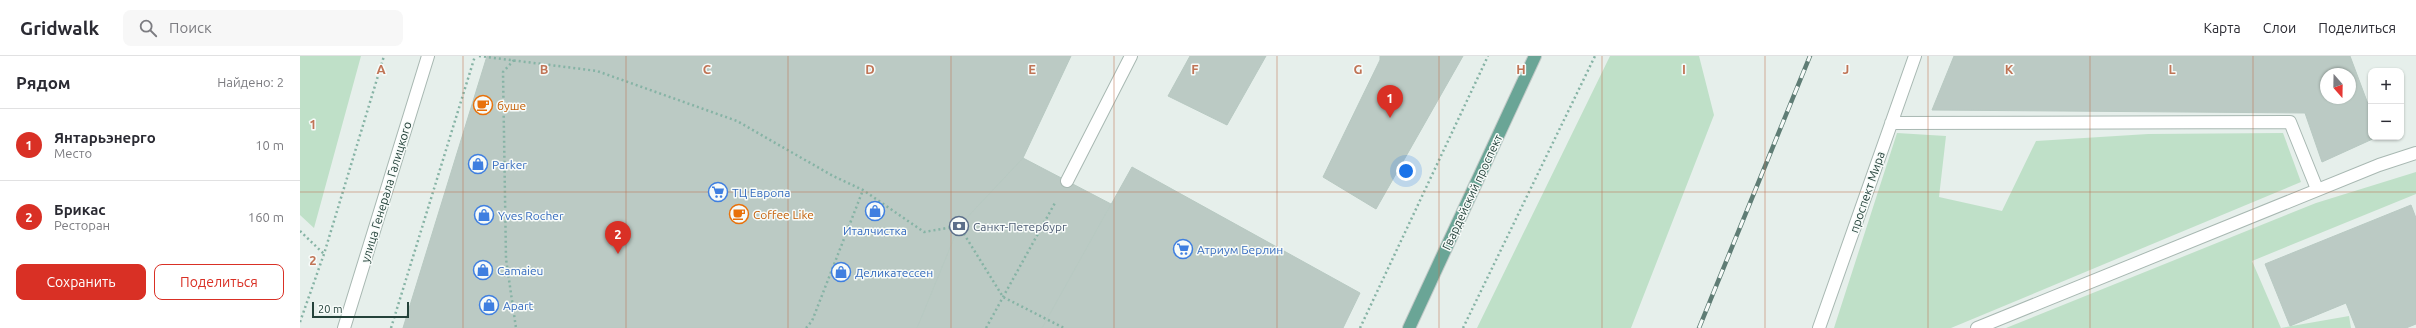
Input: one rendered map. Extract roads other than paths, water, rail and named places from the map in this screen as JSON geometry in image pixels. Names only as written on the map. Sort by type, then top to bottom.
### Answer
[{"type":"main road","name":"Гвардейский проспект","points":[[1409,328],[1535,56]]},
{"type":"street","name":"улица Генерала Галицкого","points":[[344,328],[428,56]]},
{"type":"street","points":[[1067,181],[1131,56]]},
{"type":"street","name":"проспект Мира","points":[[1819,328],[1915,56]]},
{"type":"street","points":[[1891,123],[2290,122],[2318,189]]},
{"type":"street","points":[[1977,328],[2379,164],[2416,153]]},
{"type":"railway","points":[[1699,328],[1810,56]]},
{"type":"place","name":"буше","points":[[483,105]]},
{"type":"place","name":"Янтарьэнерго","points":[[1390,118]]},
{"type":"place","name":"Parker","points":[[478,164]]},
{"type":"place","name":"ТЦ Европа","points":[[718,192]]},
{"type":"place","name":"Италчистка","points":[[875,211]]},
{"type":"place","name":"Coffee Like","points":[[739,214]]},
{"type":"place","name":"Yves Rocher","points":[[484,215]]},
{"type":"place","name":"Санкт-Петербург","points":[[959,226]]},
{"type":"place","name":"Атриум Берлин","points":[[1183,249]]},
{"type":"place","name":"Брикас","points":[[618,254]]},
{"type":"place","name":"Camaieu","points":[[483,270]]},
{"type":"place","name":"Деликатессен","points":[[841,272]]},
{"type":"place","name":"Apart","points":[[489,305]]}]
